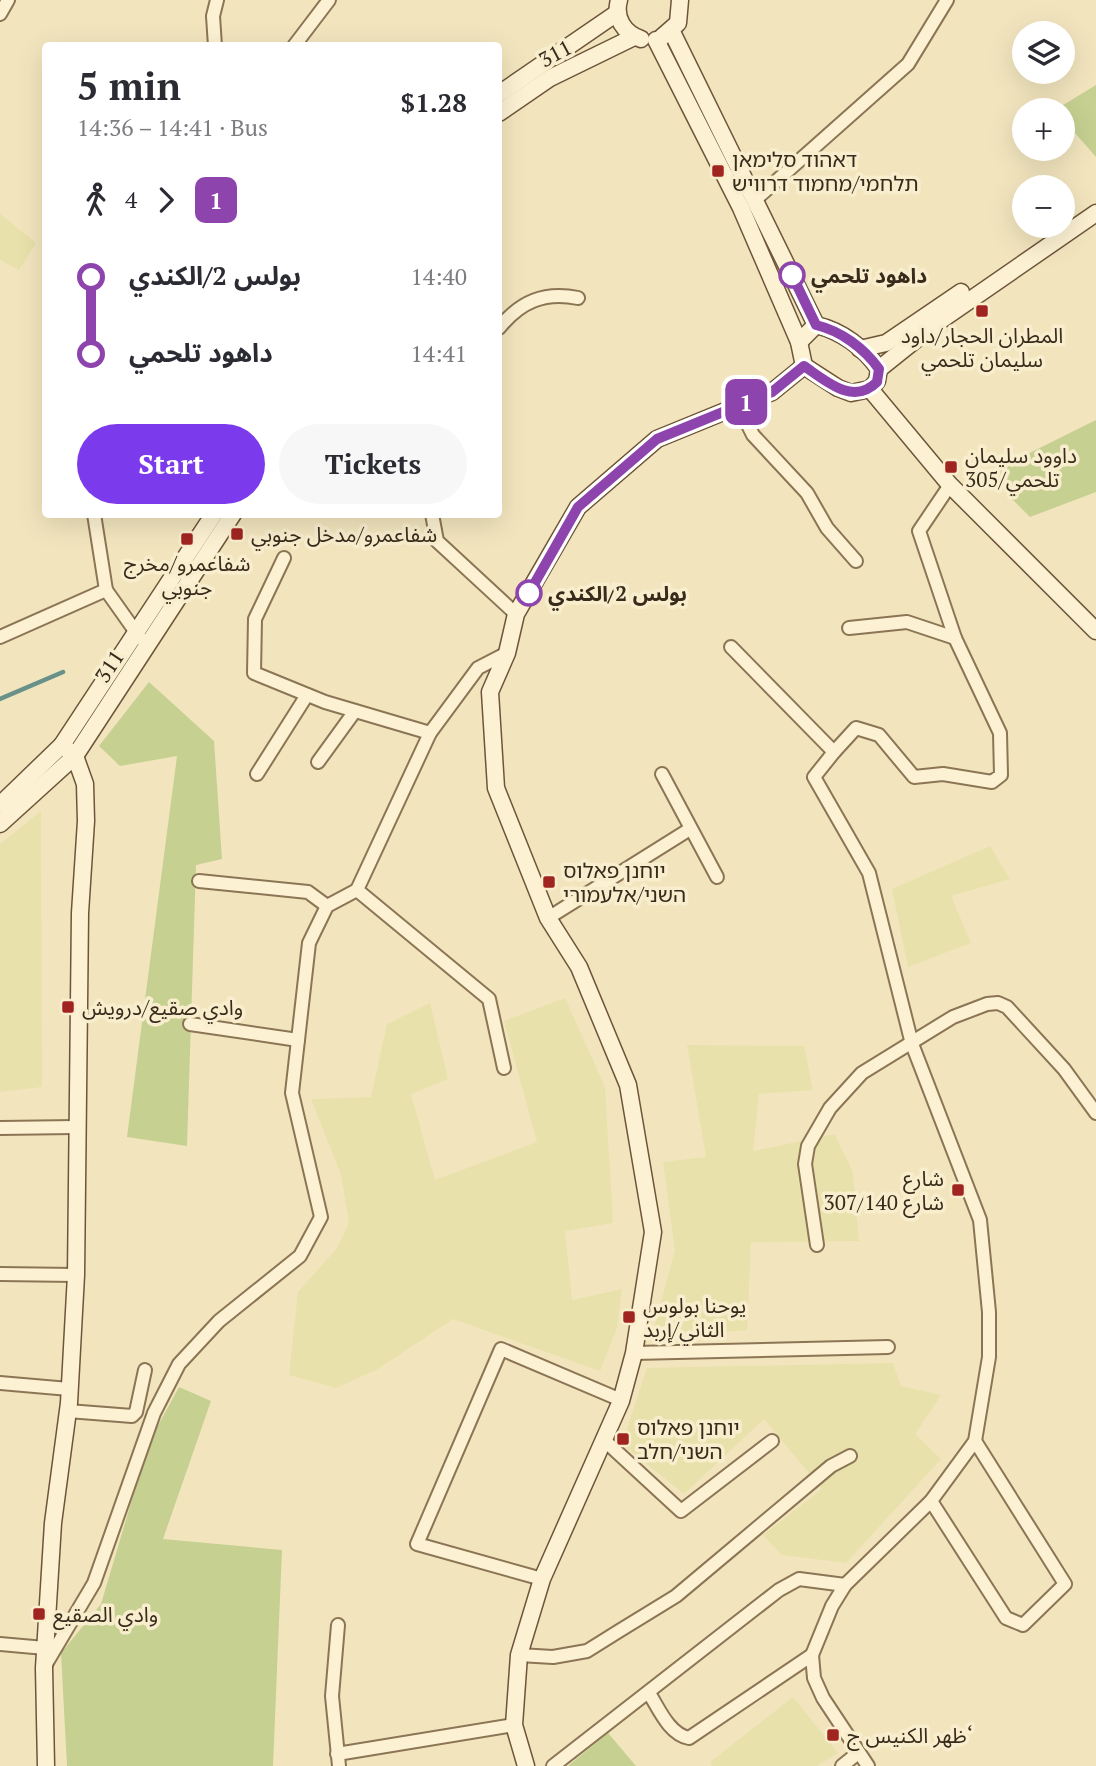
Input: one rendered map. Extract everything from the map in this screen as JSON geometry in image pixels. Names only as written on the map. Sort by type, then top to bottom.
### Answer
[{"type":"street","points":[[0,14],[8,0]]},
{"type":"street","points":[[215,42],[213,16],[217,0]]},
{"type":"street","points":[[297,42],[329,0]]},
{"type":"street","points":[[618,6],[621,24],[634,37],[656,40],[671,32],[681,12],[680,0]]},
{"type":"street","points":[[756,199],[908,64],[947,0]]},
{"type":"street","name":"311","points":[[502,92],[618,6]]},
{"type":"street","points":[[671,32],[756,199],[816,325]]},
{"type":"street","name":"311","points":[[502,111],[550,78],[634,37]]},
{"type":"street","points":[[656,40],[741,208],[799,342],[804,366],[838,388],[851,393],[870,389],[877,382],[879,369],[934,325],[1096,213]]},
{"type":"street","points":[[1075,215],[1096,200]]},
{"type":"street","points":[[860,349],[886,343],[1042,238]]},
{"type":"street","points":[[502,324],[513,311],[543,296],[559,294],[578,298]]},
{"type":"street","points":[[799,342],[816,325]]},
{"type":"street","points":[[816,325],[833,329],[860,349],[879,369]]},
{"type":"street","points":[[526,1766],[514,1725],[519,1655],[542,1579],[621,1400],[634,1353],[653,1232],[628,1085],[579,967],[548,918],[496,788],[490,692],[507,653],[516,614],[578,507],[657,439],[772,392],[804,366]]},
{"type":"street","points":[[870,389],[950,485],[1096,631]]},
{"type":"street","points":[[744,403],[748,425],[754,435],[807,493],[827,528],[856,561]]},
{"type":"street","points":[[867,1766],[823,1698],[814,1678],[812,1655],[832,1606],[845,1585],[931,1500],[975,1441],[989,1357],[989,1312],[980,1220],[912,1044],[869,873],[814,777],[856,728],[879,735],[914,777],[943,774],[992,782],[1001,775],[1000,733],[955,638],[919,531],[950,485]]},
{"type":"street","points":[[95,518],[106,590],[134,635],[149,644]]},
{"type":"street","name":"311","points":[[0,805],[69,750],[134,635],[211,518]]},
{"type":"street","name":"311","points":[[0,824],[69,750],[149,644],[230,518]]},
{"type":"street","points":[[433,518],[437,541],[516,614]]},
{"type":"street","points":[[284,558],[255,619],[254,673],[307,695],[430,733]]},
{"type":"street","points":[[0,637],[106,590]]},
{"type":"street","points":[[849,628],[906,622],[955,638]]},
{"type":"street","points":[[731,647],[834,752]]},
{"type":"street","points":[[44,1668],[94,1583],[154,1413],[179,1364],[219,1321],[300,1256],[321,1217],[292,1093],[309,943],[327,906],[356,890],[430,733],[478,668],[507,653]]},
{"type":"street","points":[[257,774],[307,695]]},
{"type":"street","points":[[318,762],[355,711]]},
{"type":"street","points":[[46,1766],[45,1648],[53,1523],[68,1411],[76,1275],[75,1127],[80,914],[86,821],[85,784],[69,750]]},
{"type":"street","points":[[662,774],[717,877]]},
{"type":"street","points":[[548,918],[690,829]]},
{"type":"street","points":[[199,881],[308,892],[327,906]]},
{"type":"street","points":[[356,890],[489,999],[503,1068]]},
{"type":"street","points":[[817,1245],[805,1164],[808,1146],[830,1108],[862,1073],[953,1017],[987,1004],[998,1003],[1007,1007],[1034,1035],[1096,1113]]},
{"type":"street","points":[[190,1024],[298,1040]]},
{"type":"street","points":[[0,1128],[75,1127]]},
{"type":"street","points":[[0,1274],[76,1275]]},
{"type":"street","points":[[634,1353],[888,1347]]},
{"type":"street","points":[[542,1579],[417,1544],[501,1349],[621,1400]]},
{"type":"street","points":[[68,1411],[132,1416],[145,1370]]},
{"type":"street","points":[[0,1383],[69,1390]]},
{"type":"street","points":[[604,1440],[681,1511],[772,1441]]},
{"type":"street","points":[[931,1500],[1006,1618],[1023,1625],[1065,1584],[975,1441]]},
{"type":"street","points":[[519,1655],[553,1657],[587,1651],[676,1596],[831,1466],[850,1455]]},
{"type":"street","points":[[553,1766],[779,1590],[799,1579],[845,1585]]},
{"type":"street","points":[[338,1625],[332,1696],[338,1760],[514,1725]]},
{"type":"street","points":[[0,1644],[45,1648]]},
{"type":"street","points":[[649,1693],[672,1728],[680,1736],[689,1738],[812,1655]]},
{"type":"street","points":[[842,1766],[858,1753]]},
{"type":"shaded area","points":[[0,214],[36,243],[19,270],[0,260]]},
{"type":"shaded area","points":[[41,811],[42,1087],[0,1092],[0,844]]},
{"type":"shaded area","points":[[990,846],[1010,879],[951,896],[971,943],[908,967],[892,889]]},
{"type":"shaded area","points":[[565,998],[605,1087],[613,1223],[565,1231],[572,1300],[622,1289],[617,1328],[600,1371],[453,1319],[378,1369],[336,1388],[289,1375],[298,1292],[337,1248],[349,1222],[341,1175],[311,1099],[371,1097],[387,1024],[430,1003],[448,1079],[411,1094],[435,1180],[537,1142],[504,1021]]},
{"type":"shaded area","points":[[687,1045],[804,1046],[813,1090],[759,1094],[753,1151],[835,1134],[853,1173],[859,1241],[751,1242],[747,1330],[651,1339],[675,1250],[663,1162],[706,1157]]},
{"type":"shaded area","points":[[893,1363],[901,1386],[941,1395],[915,1434],[941,1459],[846,1563],[782,1555],[763,1535],[822,1489],[764,1419],[684,1494],[622,1444],[647,1368]]},
{"type":"shaded area","points":[[793,1697],[838,1753],[817,1766],[712,1766],[710,1762]]},
{"type":"green space","points":[[1096,85],[1096,157],[1075,133],[1075,98]]},
{"type":"green space","points":[[1096,420],[1096,492],[1030,517],[987,474]]},
{"type":"green space","points":[[149,682],[214,741],[222,859],[196,865],[187,1146],[127,1137],[177,756],[120,766],[99,746]]},
{"type":"green space","points":[[179,1387],[211,1401],[163,1539],[282,1550],[273,1766],[67,1766],[61,1653],[101,1604],[149,1442]]},
{"type":"green space","points":[[608,1733],[636,1766],[568,1766]]},
{"type":"waterway","points":[[0,699],[63,672]]},
{"type":"bus line","name":"1","points":[[529,593],[578,507],[657,439],[772,392],[804,366],[829,384],[851,393],[870,389],[877,382],[879,369],[871,358],[833,329],[816,325],[792,275]]},
{"type":"place","name":"דאהוד סלימאן תלחמי/מחמוד דרוויש","points":[[718,171]]},
{"type":"place","name":"داهود تلحمي","points":[[792,275]]},
{"type":"place","name":"المطران الحجار/داود سليمان تلحمي","points":[[982,311]]},
{"type":"place","name":"داوود سليمان تلحمي/305","points":[[951,467]]},
{"type":"place","name":"شفاعمرو/مدخل جنوبي","points":[[237,534]]},
{"type":"place","name":"شفاعمرو/مخرج جنوبي","points":[[187,539]]},
{"type":"place","name":"بولس 2/الكندي","points":[[529,593]]},
{"type":"place","name":"יוחנן פאלוס השני/אלעמורי","points":[[549,882]]},
{"type":"place","name":"وادي صقيع/درويش","points":[[68,1007]]},
{"type":"place","name":"شارع 307/شارع 140","points":[[958,1190]]},
{"type":"place","name":"يوحنا بولوس الثاني/إربد","points":[[629,1317]]},
{"type":"place","name":"יוחנן פאלוס השני/חלב","points":[[623,1439]]},
{"type":"place","name":"وادي الصقيع","points":[[39,1614]]},
{"type":"place","name":"ظهر الكنيس ج‘","points":[[833,1735]]}]
